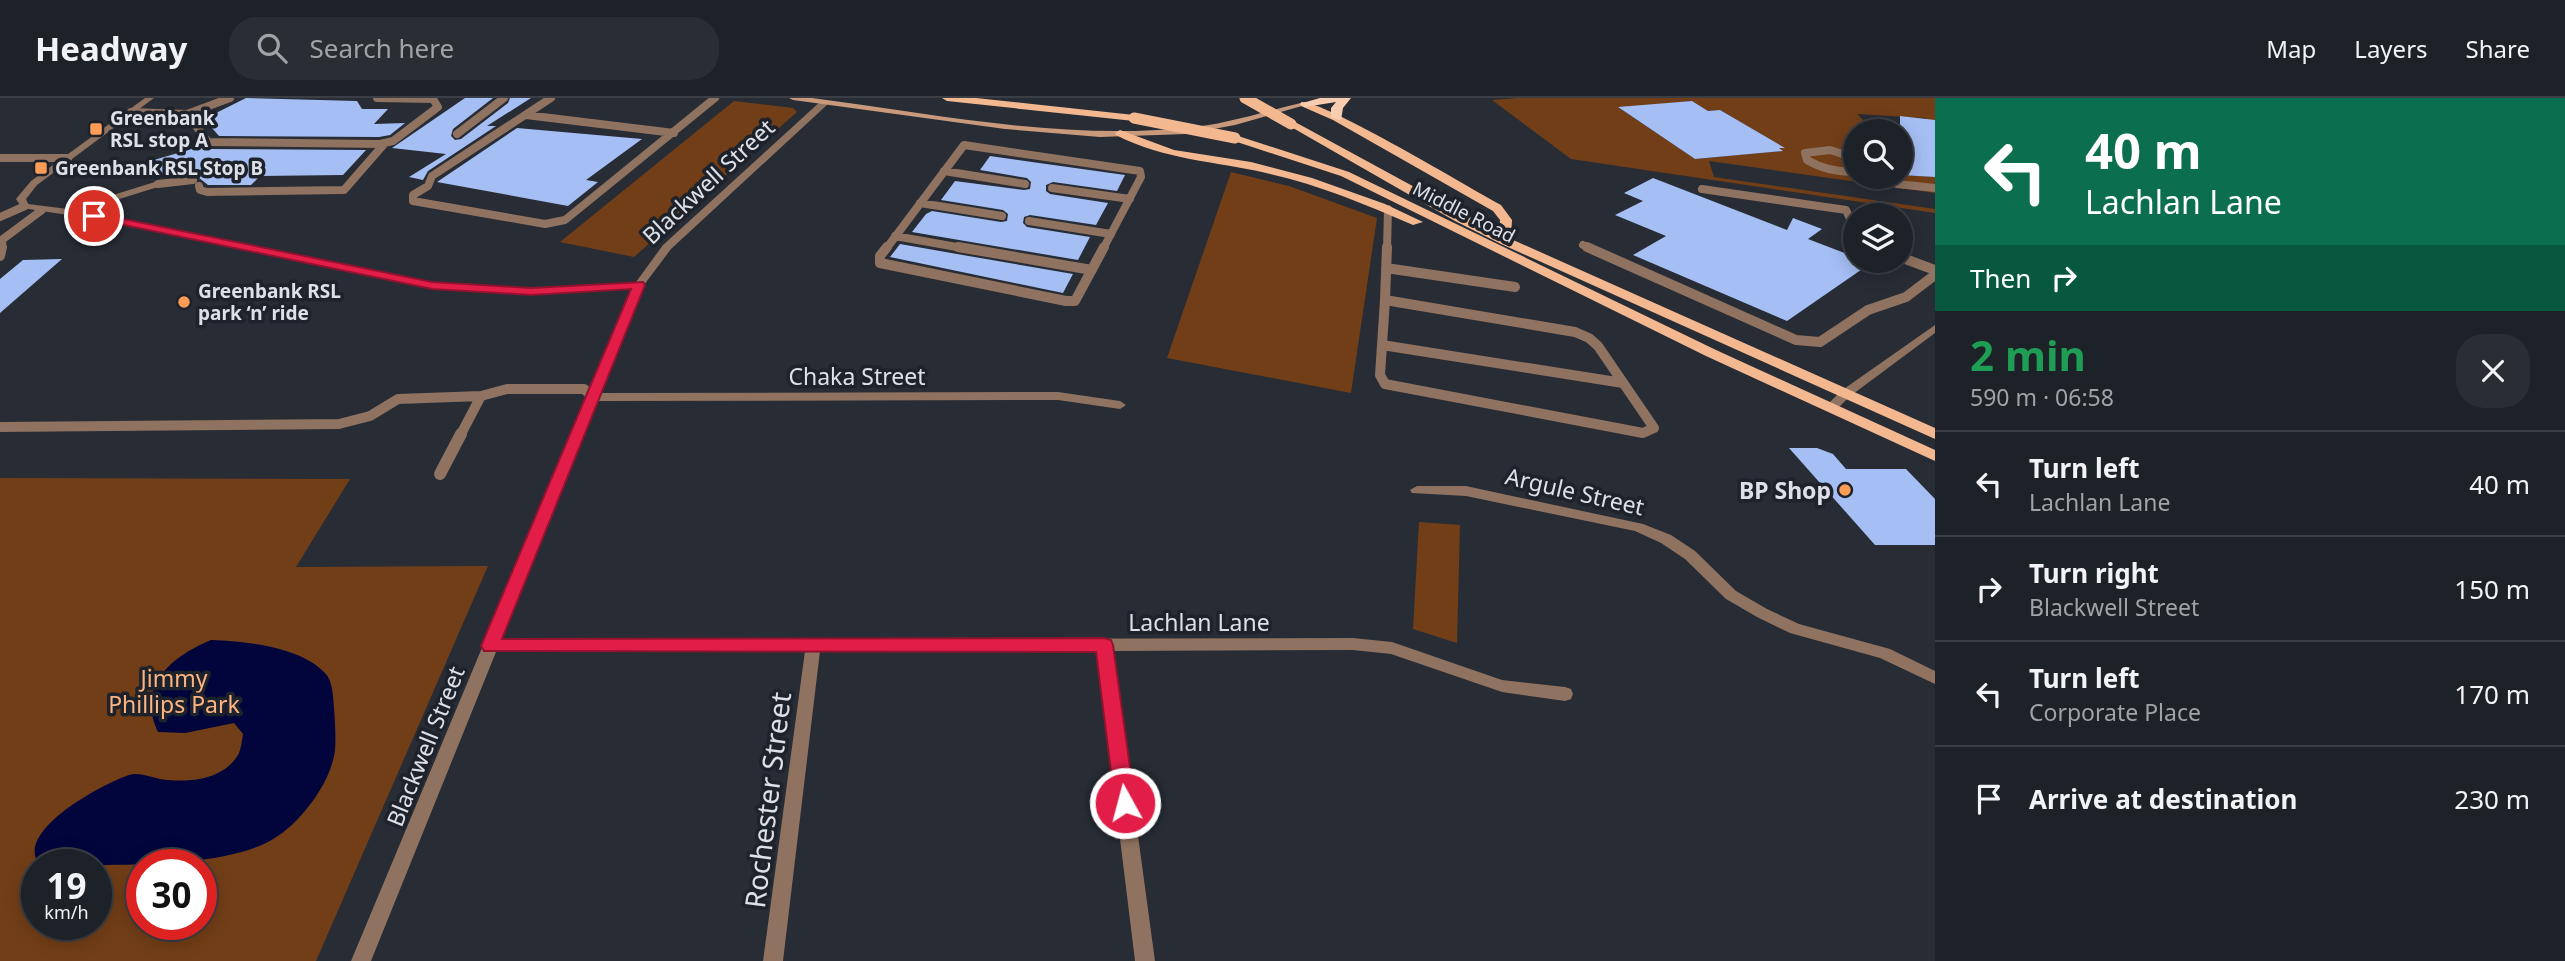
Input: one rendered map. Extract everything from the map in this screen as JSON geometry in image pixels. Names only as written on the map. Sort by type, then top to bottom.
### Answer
[{"type":"highway","points":[[1305,104],[1342,98]]},
{"type":"highway","points":[[1337,118],[1342,98]]},
{"type":"main road","points":[[793,98],[1044,131],[1152,134],[1215,126],[1305,104],[1337,118],[1497,208],[1506,220],[1505,241]]},
{"type":"main road","name":"Middle Road","points":[[947,98],[1134,118],[1235,138],[1345,174],[1486,245],[1935,456]]},
{"type":"main road","name":"Middle Road","points":[[1245,98],[1505,241],[1935,434]]},
{"type":"main road","points":[[1120,133],[1157,150],[1225,160],[1282,173],[1388,209],[1452,238],[1486,245]]},
{"type":"street","points":[[150,98],[26,192],[21,199],[25,206],[68,212],[432,285],[531,292],[639,285]]},
{"type":"street","name":"Blackwell Street","points":[[361,961],[639,285],[667,247],[825,102]]},
{"type":"street","points":[[68,212],[158,184]]},
{"type":"street","points":[[1831,408],[1845,394],[1935,328]]},
{"type":"street","name":"Chaka Street","points":[[593,397],[1058,396],[1120,405]]},
{"type":"street","name":"Argule Street","points":[[1417,490],[1466,491],[1638,527],[1690,555],[1731,595],[1762,613],[1795,629],[1885,653],[1935,678]]},
{"type":"street","points":[[1104,645],[1145,961]]},
{"type":"street","name":"Lachlan Lane","points":[[490,646],[1353,645],[1392,648],[1502,686],[1565,694]]},
{"type":"street","name":"Rochester Street","points":[[772,961],[813,646]]},
{"type":"lane","points":[[131,112],[187,114],[230,98]]},
{"type":"lane","points":[[187,114],[208,142],[385,143],[393,141],[438,107],[433,99],[377,98]]},
{"type":"lane","points":[[457,134],[503,98]]},
{"type":"lane","points":[[551,98],[432,176],[428,186],[413,195],[413,201],[545,224],[557,223],[565,220],[715,98]]},
{"type":"lane","points":[[526,116],[674,133]]},
{"type":"lane","points":[[158,184],[196,183],[200,190],[207,192],[344,190],[385,143]]},
{"type":"lane","points":[[964,145],[1134,168],[1140,171],[1141,177],[1075,301],[1066,301],[880,263],[880,256],[944,171],[964,145]]},
{"type":"lane","points":[[1843,155],[1827,150],[1805,153],[1807,160],[1818,166],[1843,170]]},
{"type":"lane","points":[[0,158],[68,158]]},
{"type":"lane","points":[[944,171],[1026,184]]},
{"type":"lane","points":[[1914,185],[1935,188]]},
{"type":"lane","points":[[1052,188],[1129,200]]},
{"type":"lane","points":[[1702,189],[1843,210]]},
{"type":"lane","points":[[920,202],[1002,216]]},
{"type":"lane","points":[[0,217],[25,206]]},
{"type":"lane","points":[[1385,300],[1575,332],[1589,338],[1598,346],[1654,428],[1643,433],[1401,389],[1385,383],[1380,375],[1388,209]]},
{"type":"lane","points":[[0,256],[3,239],[42,210]]},
{"type":"lane","points":[[1029,220],[1111,234]]},
{"type":"lane","points":[[895,236],[1093,270]]},
{"type":"lane","points":[[1583,245],[1796,340],[1820,342],[1868,310],[1906,297],[1935,272],[1913,263]]},
{"type":"lane","points":[[1386,268],[1515,287]]},
{"type":"lane","points":[[1382,345],[1623,383]]},
{"type":"lane","points":[[0,428],[339,424],[370,416],[398,399],[481,396],[507,389],[584,389],[593,397]]},
{"type":"lane","points":[[440,474],[481,396]]},
{"type":"green space","points":[[1935,98],[1935,122],[1924,118],[1857,114],[1862,119],[1843,119],[1843,180],[1709,161],[1714,177],[1894,203],[1868,203],[1571,159],[1492,100]],"holes":[[[1692,101],[1708,111],[1720,110],[1783,147],[1779,148],[1782,151],[1695,159],[1619,108]]]},
{"type":"green space","points":[[734,101],[793,108],[797,112],[634,257],[560,242]]},
{"type":"green space","points":[[1231,172],[1289,186],[1377,218],[1351,393],[1167,358]]},
{"type":"green space","points":[[1913,176],[1935,177],[1935,193],[1907,189],[1913,189]]},
{"type":"green space","points":[[1913,206],[1935,209],[1935,213],[1913,210]]},
{"type":"green space","name":"Jimmy Phillips Park","points":[[0,478],[350,479],[296,567],[488,566],[316,961],[0,961]]},
{"type":"green space","points":[[1419,522],[1460,525],[1457,643],[1413,629]]},
{"type":"shaded area","points":[[211,640],[272,647],[302,657],[328,676],[333,694],[335,750],[327,777],[311,803],[291,826],[268,842],[218,857],[217,849],[126,849],[126,864],[112,865],[112,849],[36,849],[39,837],[65,810],[117,780],[140,774],[160,779],[192,780],[213,775],[231,764],[241,748],[243,734],[234,723],[185,733],[158,732],[152,715],[151,700],[161,675],[171,664]]},
{"type":"building","points":[[246,98],[357,101],[362,109],[388,109],[374,124],[405,123],[390,135],[379,137],[219,136],[204,119]]},
{"type":"building","points":[[465,98],[493,98],[453,129],[451,136],[455,140],[461,139],[508,103],[510,98],[531,98],[487,126],[496,126],[428,171],[423,180],[409,177],[446,154],[392,148]]},
{"type":"building","points":[[1692,101],[1708,111],[1720,110],[1785,148],[1779,148],[1783,151],[1695,159],[1618,107]]},
{"type":"building","points":[[1900,116],[1935,120],[1935,177],[1913,176],[1913,119],[1900,119]]},
{"type":"building","points":[[517,128],[642,139],[586,180],[598,182],[568,206],[437,182]]},
{"type":"building","points":[[202,146],[208,149],[366,150],[343,175],[260,176],[251,185],[208,185],[193,173],[116,177],[116,171]]},
{"type":"building","points":[[990,156],[1125,175],[1117,191],[1053,182],[1046,185],[1046,191],[1050,194],[1108,203],[1096,225],[1030,215],[1024,217],[1023,223],[1027,227],[1090,237],[1078,260],[912,232],[926,214],[932,211],[1007,221],[1008,214],[1003,210],[941,200],[955,181],[1030,189],[1031,182],[1027,178],[980,170]]},
{"type":"building","points":[[1653,178],[1787,230],[1793,218],[1822,229],[1808,239],[1843,252],[1843,273],[1857,273],[1787,321],[1633,255],[1666,236],[1615,215],[1643,201],[1624,193]]},
{"type":"building","points":[[900,244],[1073,274],[1063,293],[890,257]]},
{"type":"building","points":[[62,259],[0,313],[0,279],[23,260]]},
{"type":"building","points":[[1789,448],[1817,448],[1833,454],[1846,469],[1906,469],[1935,499],[1935,545],[1875,545]]},
{"type":"place","name":"Greenbank RSL stop A","points":[[96,129]]},
{"type":"place","name":"Greenbank RSL Stop B","points":[[41,168]]},
{"type":"place","name":"Greenbank RSL park ‘n’ ride","points":[[184,302]]},
{"type":"place","name":"BP Shop","points":[[1845,490]]},
{"type":"route","points":[[94,216],[432,285],[531,292],[639,285],[490,646],[1104,645],[1125,803]]}]
